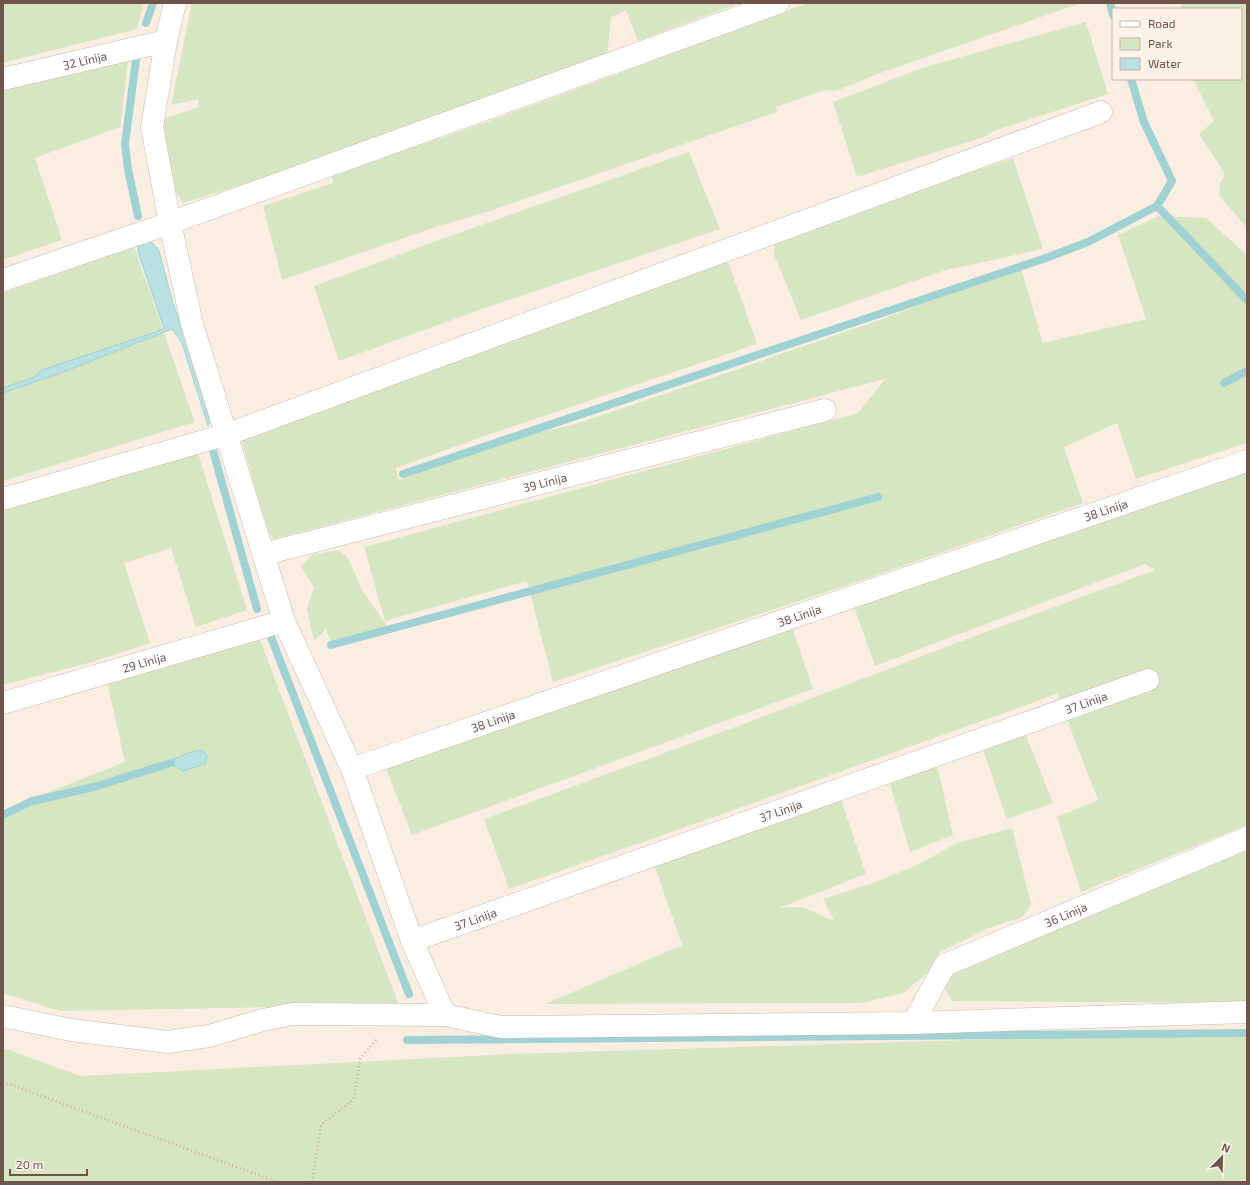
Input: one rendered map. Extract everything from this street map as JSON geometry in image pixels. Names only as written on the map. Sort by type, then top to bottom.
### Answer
[{"type":"street","points":[[175,3],[166,41],[152,127],[170,223],[192,324],[228,434],[284,621],[352,769],[412,941],[445,1015]]},
{"type":"street","points":[[3,280],[170,223],[778,3]]},
{"type":"street","name":"32 Līnija","points":[[3,79],[166,41]]},
{"type":"street","points":[[3,499],[228,434],[1101,112]]},
{"type":"street","name":"39 Līnija","points":[[264,554],[825,410]]},
{"type":"street","name":"38 Līnija","points":[[352,769],[1247,461]]},
{"type":"street","name":"29 Līnija","points":[[3,703],[284,621]]},
{"type":"street","name":"37 Līnija","points":[[412,941],[1148,680]]},
{"type":"street","name":"36 Līnija","points":[[913,1023],[945,965],[1247,838]]},
{"type":"street","points":[[3,1016],[71,1030],[168,1042],[209,1036],[263,1020],[292,1014],[445,1015],[501,1027],[913,1023],[1247,1012]]},
{"type":"path","points":[[312,1182],[322,1124],[354,1099],[360,1059],[396,1015]]},
{"type":"path","points":[[3,1082],[278,1182]]},
{"type":"green space","points":[[3,3],[144,3],[137,29],[3,63]]},
{"type":"green space","points":[[192,3],[754,3],[740,8],[737,4],[638,41],[626,10],[611,17],[607,57],[322,160],[183,203],[169,181],[160,120],[199,107],[198,99],[171,105]]},
{"type":"green space","points":[[808,3],[1081,3],[875,75],[836,91],[825,90],[776,107],[777,112],[490,211],[439,226],[282,280],[263,206],[333,183],[332,174],[512,113]]},
{"type":"green space","points":[[1180,3],[1247,3],[1247,228],[1219,195],[1220,184],[1225,174],[1199,134],[1214,121],[1194,80],[1242,80],[1242,8],[1182,8]]},
{"type":"green space","points":[[1086,22],[1108,94],[994,131],[984,137],[857,177],[833,102],[925,67]]},
{"type":"green space","points":[[129,54],[120,127],[35,158],[62,240],[3,260],[3,85]]},
{"type":"green space","points":[[689,152],[720,229],[485,308],[339,361],[314,286],[450,236]]},
{"type":"green space","points":[[1013,158],[1043,249],[946,270],[801,320],[774,255],[775,238]]},
{"type":"green space","points":[[1159,216],[1206,218],[1247,255],[1247,443],[1136,479],[1117,423],[1064,447],[1083,503],[845,586],[553,682],[527,581],[385,621],[364,547],[858,413],[885,379],[274,539],[268,532],[240,435],[727,258],[757,344],[485,436],[396,468],[399,480],[511,439],[575,424],[700,382],[868,324],[1021,268],[1043,343],[1146,319],[1118,235]]},
{"type":"green space","points":[[134,247],[195,422],[3,481],[3,293]]},
{"type":"green space","points":[[197,450],[247,610],[196,627],[171,548],[124,563],[150,643],[92,662],[3,685],[3,510]]},
{"type":"green space","points":[[1247,473],[1247,825],[1081,892],[1057,817],[1098,800],[1057,694],[509,889],[484,819],[749,722],[975,636],[1155,570],[1145,564],[875,666],[854,607]]},
{"type":"green space","points":[[337,550],[347,556],[362,590],[389,629],[331,645],[326,629],[314,641],[307,609],[314,588],[301,567],[312,555]]},
{"type":"green space","points":[[792,627],[813,689],[412,835],[385,766]]},
{"type":"green space","points":[[259,637],[399,1005],[59,1011],[3,993],[3,810],[125,762],[107,682]]},
{"type":"green space","points":[[1024,731],[1053,803],[1007,819],[982,747]]},
{"type":"green space","points":[[937,765],[953,835],[910,852],[889,780]]},
{"type":"green space","points":[[841,799],[866,874],[779,908],[802,907],[834,921],[823,899],[873,883],[917,865],[957,843],[1012,828],[1031,904],[1023,917],[989,928],[940,952],[929,972],[903,993],[862,1003],[545,1004],[682,945],[655,867]]},
{"type":"green space","points":[[1247,846],[1247,1003],[952,1001],[944,987],[967,958]]},
{"type":"green space","points":[[1247,1033],[1247,1182],[3,1182],[3,1048],[81,1076],[512,1054],[1099,1036]]},
{"type":"water","points":[[148,241],[153,243],[159,251],[173,303],[194,363],[210,422],[208,426],[182,343],[172,329],[61,373],[3,393],[3,388],[34,377],[42,370],[164,329],[138,252],[138,242]]},
{"type":"water","points":[[202,750],[207,755],[206,763],[184,771],[166,762],[191,752]]},
{"type":"waterway","points":[[146,23],[153,3]]},
{"type":"waterway","points":[[1110,3],[1112,11]]},
{"type":"waterway","points":[[137,52],[125,144],[128,169],[138,216]]},
{"type":"waterway","points":[[403,474],[1043,259],[1088,242],[1157,206],[1172,181],[1144,122],[1131,80]]},
{"type":"waterway","points":[[1157,206],[1247,300]]},
{"type":"waterway","points":[[1224,383],[1247,371]]},
{"type":"waterway","points":[[212,447],[257,609]]},
{"type":"waterway","points":[[331,645],[878,497]]},
{"type":"waterway","points":[[269,632],[409,994]]},
{"type":"waterway","points":[[3,815],[32,801],[94,787],[171,763]]},
{"type":"waterway","points":[[407,1040],[1247,1033]]}]
